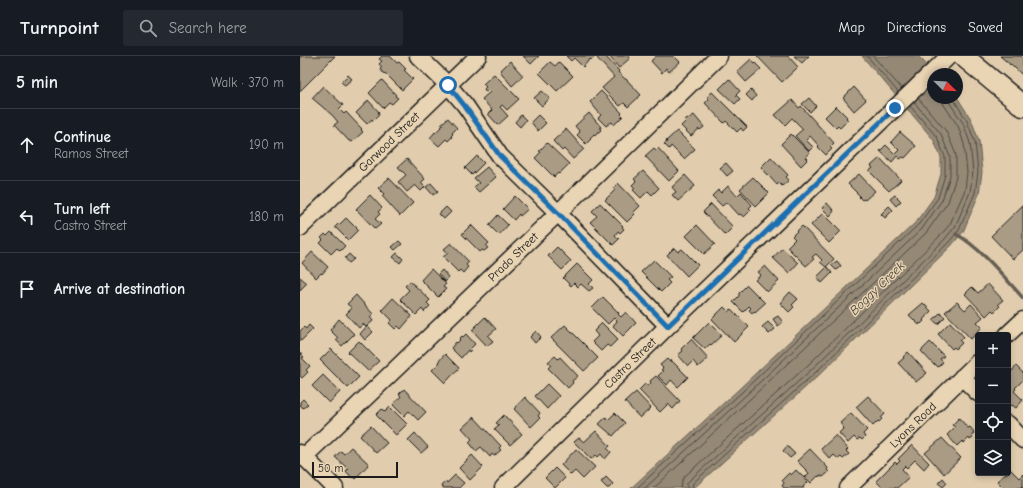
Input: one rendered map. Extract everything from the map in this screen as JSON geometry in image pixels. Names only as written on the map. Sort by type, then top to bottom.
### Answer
[{"type":"main road","points":[[963,56],[1023,106]]},
{"type":"street","points":[[418,56],[448,85],[500,156],[668,326]]},
{"type":"street","name":"Garwood Street","points":[[300,228],[478,56]]},
{"type":"street","name":"Prado Street","points":[[302,455],[558,213],[719,56]]},
{"type":"street","name":"Castro Street","points":[[503,488],[668,326],[944,60]]},
{"type":"street","points":[[1010,332],[1023,320]]},
{"type":"street","name":"Lyons Road","points":[[850,487],[975,365]]},
{"type":"street","points":[[962,377],[975,390]]},
{"type":"street","points":[[1011,427],[1023,440]]},
{"type":"street","points":[[302,455],[335,488]]},
{"type":"water","name":"Boggy Creek","points":[[862,56],[918,56],[930,68],[927,68],[927,104],[961,104],[971,119],[979,141],[982,172],[979,194],[963,232],[951,246],[818,376],[694,488],[631,488],[739,389],[916,222],[934,197],[941,174],[941,157],[933,139]]},
{"type":"building","points":[[300,56],[335,56],[300,91]]},
{"type":"building","points":[[382,56],[390,56],[397,63],[399,62],[406,69],[404,70],[413,79],[402,90],[380,69],[382,67],[379,64],[382,61],[379,59]]},
{"type":"building","points":[[523,56],[539,56],[531,64]]},
{"type":"building","points":[[566,56],[596,56],[591,60],[590,59],[583,67],[574,58],[571,61]]},
{"type":"building","points":[[599,56],[605,56],[619,71],[618,72],[641,95],[628,107],[624,103],[620,106],[602,88],[614,77],[597,58]]},
{"type":"building","points":[[609,56],[629,56],[630,58],[619,68]]},
{"type":"building","points":[[656,56],[674,56],[680,62],[669,72],[666,68],[662,73],[651,61]]},
{"type":"building","points":[[757,56],[788,56],[798,67],[782,82]]},
{"type":"building","points":[[794,56],[809,56],[802,63]]},
{"type":"building","points":[[1000,56],[1021,56],[1023,58],[1023,73],[1021,74]]},
{"type":"building","points":[[751,59],[761,69],[746,82],[737,72]]},
{"type":"building","points":[[510,61],[523,76],[512,86],[500,71]]},
{"type":"building","points":[[550,62],[555,66],[559,62],[573,76],[557,91],[539,73]]},
{"type":"building","points":[[494,74],[519,99],[507,110],[502,105],[500,107],[508,116],[498,125],[488,114],[492,110],[482,99],[490,92],[488,90],[486,92],[484,89],[486,87],[483,84]]},
{"type":"building","points":[[348,75],[352,79],[345,85],[341,82]]},
{"type":"building","points":[[729,79],[740,91],[736,95],[740,99],[735,104],[719,89]]},
{"type":"building","points":[[382,80],[398,98],[392,104],[389,102],[383,108],[369,93]]},
{"type":"building","points":[[323,86],[343,105],[339,109],[344,114],[346,112],[362,129],[361,130],[363,132],[352,142],[349,141],[334,125],[338,122],[332,115],[312,98]]},
{"type":"building","points":[[854,87],[866,100],[854,111],[843,98]]},
{"type":"building","points":[[751,90],[756,96],[752,101],[746,95]]},
{"type":"building","points":[[542,91],[550,98],[542,106],[534,98]]},
{"type":"building","points":[[601,91],[622,113],[621,114],[623,116],[614,125],[612,122],[606,126],[598,118],[601,115],[590,102]]},
{"type":"building","points":[[712,92],[747,127],[743,131],[741,128],[737,132],[726,121],[724,123],[705,103],[709,99],[707,97]]},
{"type":"building","points":[[809,98],[816,106],[810,112],[802,104]]},
{"type":"building","points":[[368,100],[379,112],[379,115],[367,124],[356,113]]},
{"type":"building","points":[[792,100],[799,108],[801,106],[834,143],[830,147],[832,149],[826,155],[810,136],[806,140],[813,147],[809,151],[795,136],[803,129],[792,118],[785,125],[775,115]]},
{"type":"building","points":[[836,106],[848,120],[840,128],[838,126],[836,128],[825,117]]},
{"type":"building","points":[[589,113],[601,127],[601,130],[595,135],[594,134],[586,144],[577,135],[580,132],[575,126]]},
{"type":"building","points":[[521,115],[526,120],[520,127],[515,122]]},
{"type":"building","points":[[538,115],[546,123],[538,131],[531,122]]},
{"type":"building","points":[[694,115],[704,127],[700,130],[699,129],[691,136],[681,126],[686,119]]},
{"type":"building","points":[[448,118],[457,128],[452,133],[452,137],[448,141],[446,139],[439,146],[430,138]]},
{"type":"building","points":[[566,129],[584,149],[573,159],[564,149],[562,151],[553,141]]},
{"type":"building","points":[[677,131],[695,149],[684,159],[671,146],[669,149],[664,144]]},
{"type":"building","points":[[900,132],[916,146],[905,158],[903,157],[900,159],[897,156],[892,162],[880,151],[886,145],[895,154],[899,150],[891,142]]},
{"type":"building","points":[[791,134],[810,153],[806,157],[808,159],[801,166],[781,144]]},
{"type":"building","points":[[547,143],[569,164],[554,177],[535,158],[541,152],[539,151]]},
{"type":"building","points":[[654,148],[656,150],[658,148],[679,171],[669,181],[645,156]]},
{"type":"building","points":[[477,156],[484,163],[472,175],[465,168]]},
{"type":"building","points":[[771,157],[788,175],[786,177],[789,180],[782,186],[779,183],[777,185],[761,167]]},
{"type":"building","points":[[880,158],[901,180],[889,191],[869,171],[873,168],[871,166]]},
{"type":"building","points":[[407,159],[425,179],[421,183],[425,187],[421,191],[415,185],[407,192],[398,182],[406,175],[398,167]]},
{"type":"building","points":[[726,163],[733,171],[727,176],[720,168]]},
{"type":"building","points":[[487,167],[496,177],[479,192],[474,187],[479,183],[474,178]]},
{"type":"building","points":[[643,171],[659,188],[652,195],[648,191],[641,198],[633,190],[635,188],[632,185],[636,181],[634,179]]},
{"type":"building","points":[[859,174],[875,191],[865,200],[862,200],[848,184]]},
{"type":"building","points":[[685,175],[695,186],[678,201],[672,195],[676,192],[672,187]]},
{"type":"building","points":[[753,177],[769,193],[756,206],[740,189]]},
{"type":"building","points":[[389,178],[413,203],[400,216],[382,196],[384,194],[378,188]]},
{"type":"building","points":[[431,183],[438,191],[433,195],[426,187]]},
{"type":"building","points":[[618,183],[640,206],[627,222],[605,200],[615,190],[613,188]]},
{"type":"building","points":[[728,186],[737,196],[741,192],[752,205],[749,208],[751,210],[744,217],[740,214],[739,215],[727,202],[722,206],[712,196],[718,190],[721,193]]},
{"type":"building","points":[[370,195],[382,208],[378,212],[380,214],[375,219],[381,224],[375,229],[356,209]]},
{"type":"building","points":[[895,195],[901,201],[896,206],[890,199]]},
{"type":"building","points":[[515,196],[528,209],[520,216],[519,214],[514,220],[503,209]]},
{"type":"building","points":[[600,203],[623,226],[622,227],[624,229],[620,233],[618,231],[615,235],[619,239],[613,245],[590,222],[597,216],[592,211]]},
{"type":"building","points":[[827,203],[834,211],[830,216],[822,208]]},
{"type":"building","points":[[711,204],[733,227],[725,235],[703,212]]},
{"type":"building","points":[[1023,205],[1023,250],[1013,259],[991,236]]},
{"type":"building","points":[[889,206],[893,210],[885,218],[881,214]]},
{"type":"building","points":[[446,207],[451,212],[444,219],[439,214]]},
{"type":"building","points":[[823,213],[841,231],[829,243],[811,225]]},
{"type":"building","points":[[498,215],[508,225],[499,235],[489,225]]},
{"type":"building","points":[[346,218],[357,227],[356,228],[358,230],[348,240],[335,227]]},
{"type":"building","points":[[471,225],[489,243],[486,246],[488,248],[484,251],[482,250],[480,252],[462,234]]},
{"type":"building","points":[[697,225],[715,244],[704,254],[686,236]]},
{"type":"building","points":[[802,226],[834,259],[826,267],[820,262],[822,260],[816,254],[812,257],[814,259],[806,266],[787,247],[795,239],[792,236]]},
{"type":"building","points":[[331,232],[345,246],[340,251],[337,248],[331,254],[320,243],[323,240],[321,238],[325,234],[327,236]]},
{"type":"building","points":[[399,241],[402,244],[395,250],[392,247]]},
{"type":"building","points":[[451,243],[469,262],[466,265],[468,267],[463,273],[460,270],[458,272],[443,257],[448,253],[444,249]]},
{"type":"building","points":[[557,247],[571,261],[562,270],[548,256]]},
{"type":"building","points":[[674,248],[678,252],[682,249],[698,265],[687,276],[667,255]]},
{"type":"building","points":[[782,248],[798,263],[789,273],[773,258]]},
{"type":"building","points":[[312,252],[328,267],[316,278],[302,263]]},
{"type":"building","points":[[397,253],[403,259],[400,263],[393,257]]},
{"type":"building","points":[[349,254],[354,259],[349,263],[345,258]]},
{"type":"building","points":[[654,260],[671,277],[667,280],[670,283],[661,292],[641,272]]},
{"type":"building","points":[[837,261],[841,266],[836,270],[831,265]]},
{"type":"building","points":[[577,264],[593,280],[589,284],[593,288],[589,291],[581,284],[578,287],[574,283],[571,286],[563,278]]},
{"type":"building","points":[[765,266],[779,281],[767,292],[755,280],[761,275],[758,272]]},
{"type":"building","points":[[827,267],[832,273],[822,283],[817,277]]},
{"type":"building","points":[[431,269],[446,284],[443,287],[446,289],[438,297],[421,280]]},
{"type":"building","points":[[442,270],[449,278],[445,282],[438,274]]},
{"type":"building","points":[[300,277],[307,283],[300,290]]},
{"type":"building","points":[[410,281],[430,300],[427,303],[430,306],[424,312],[422,309],[416,315],[400,299],[409,290],[405,286]]},
{"type":"building","points":[[988,284],[1003,300],[998,304],[1000,306],[994,312],[992,310],[986,316],[965,294],[972,287],[978,293]]},
{"type":"building","points":[[747,285],[765,303],[752,313],[749,310],[751,308],[749,306],[743,312],[733,302]]},
{"type":"building","points":[[790,292],[798,299],[792,305],[794,307],[789,312],[780,303]]},
{"type":"building","points":[[356,295],[373,314],[370,317],[373,321],[366,327],[363,324],[359,328],[346,314],[352,308],[347,304]]},
{"type":"building","points":[[603,297],[621,317],[626,312],[636,323],[623,336],[613,326],[617,321],[614,318],[608,324],[592,308]]},
{"type":"building","points":[[393,298],[412,316],[401,329],[398,326],[395,329],[389,323],[392,320],[382,310]]},
{"type":"building","points":[[957,302],[965,310],[971,304],[983,317],[977,322],[982,327],[977,332],[975,332],[975,335],[971,339],[945,312]]},
{"type":"building","points":[[923,303],[931,311],[919,325],[909,315]]},
{"type":"building","points":[[724,307],[729,312],[731,309],[749,327],[734,342],[712,319]]},
{"type":"building","points":[[940,313],[945,317],[938,324],[933,320]]},
{"type":"building","points":[[778,316],[783,322],[778,326],[773,319]]},
{"type":"building","points":[[485,317],[496,329],[488,336],[493,341],[487,346],[472,330]]},
{"type":"building","points":[[339,319],[354,334],[342,346],[336,340],[338,338],[330,330]]},
{"type":"building","points":[[709,322],[722,335],[705,349],[693,338]]},
{"type":"building","points":[[768,322],[775,329],[769,334],[762,327]]},
{"type":"building","points":[[950,322],[964,337],[960,341],[962,343],[956,349],[954,347],[952,349],[938,334]]},
{"type":"building","points":[[602,323],[618,339],[610,347],[607,345],[601,351],[592,342],[598,336],[594,331]]},
{"type":"building","points":[[309,325],[313,329],[301,341],[300,331],[304,327],[306,329]]},
{"type":"building","points":[[565,325],[598,358],[584,371],[551,338]]},
{"type":"building","points":[[367,326],[373,332],[365,340],[360,334]]},
{"type":"building","points":[[536,331],[541,337],[535,343],[530,337]]},
{"type":"building","points":[[466,334],[475,344],[469,352],[468,350],[461,358],[451,348],[460,340],[459,339],[462,336],[463,337]]},
{"type":"building","points":[[691,339],[708,358],[698,367],[693,361],[688,366],[678,355],[683,351],[681,349]]},
{"type":"building","points":[[359,341],[379,361],[368,371],[348,352]]},
{"type":"building","points":[[930,342],[944,356],[940,359],[943,362],[938,367],[935,364],[934,365],[921,351]]},
{"type":"building","points":[[331,349],[359,377],[348,388],[320,360]]},
{"type":"building","points":[[908,352],[927,373],[916,382],[898,363]]},
{"type":"building","points":[[300,353],[304,357],[302,358],[310,366],[306,370],[308,372],[302,378],[300,376]]},
{"type":"building","points":[[445,354],[459,368],[445,383],[432,370]]},
{"type":"building","points":[[555,356],[558,359],[560,357],[578,376],[572,381],[573,383],[568,388],[548,368],[551,365],[548,362]]},
{"type":"building","points":[[667,359],[670,362],[671,360],[688,377],[678,387],[671,380],[667,385],[658,376],[663,371],[661,370],[663,368],[660,365]]},
{"type":"building","points":[[1016,366],[1023,373],[1023,380],[1014,391],[1023,400],[1016,408],[1012,405],[1011,406],[1011,370],[1012,371]]},
{"type":"building","points":[[323,375],[340,392],[329,403],[312,386]]},
{"type":"building","points":[[656,376],[680,401],[673,409],[668,404],[660,412],[639,390],[645,384],[648,386],[651,383],[650,381]]},
{"type":"building","points":[[547,384],[559,396],[547,409],[535,396]]},
{"type":"building","points":[[404,389],[426,412],[418,420],[409,411],[404,416],[393,405],[401,396],[399,394]]},
{"type":"building","points":[[636,392],[651,408],[640,418],[625,402]]},
{"type":"building","points":[[868,396],[885,414],[879,422],[878,421],[873,426],[856,407]]},
{"type":"building","points":[[525,397],[540,413],[538,416],[540,418],[531,427],[514,409]]},
{"type":"building","points":[[303,399],[308,404],[303,408],[300,405],[300,402]]},
{"type":"building","points":[[390,407],[407,424],[396,435],[376,415],[382,409],[385,412]]},
{"type":"building","points":[[615,413],[625,423],[613,436],[599,424],[606,417],[608,420]]},
{"type":"building","points":[[851,413],[867,430],[863,434],[865,437],[862,440],[860,438],[857,440],[854,437],[848,443],[839,433],[844,428],[840,423]]},
{"type":"building","points":[[504,415],[522,434],[510,445],[494,429],[499,425],[496,423]]},
{"type":"building","points":[[474,417],[501,446],[499,448],[501,450],[494,456],[492,454],[490,457],[481,447],[476,451],[469,442],[472,439],[462,428]]},
{"type":"building","points":[[959,418],[968,428],[970,427],[974,434],[971,436],[973,438],[970,440],[969,438],[964,443],[962,441],[957,446],[947,435],[955,427],[952,425]]},
{"type":"building","points":[[371,426],[387,443],[376,453],[360,436]]},
{"type":"building","points":[[596,431],[610,446],[607,448],[611,452],[605,459],[601,454],[598,457],[596,455],[591,459],[574,442],[579,438],[584,442]]},
{"type":"building","points":[[415,433],[428,447],[421,453],[408,440]]},
{"type":"building","points":[[836,435],[848,449],[846,451],[849,454],[843,459],[841,457],[838,459],[834,455],[830,459],[821,449]]},
{"type":"building","points":[[942,438],[961,458],[944,474],[925,453]]},
{"type":"building","points":[[912,445],[929,463],[924,469],[915,460],[907,468],[905,466],[902,469],[909,477],[897,488],[883,488],[876,481],[895,462],[897,464],[900,461],[898,459]]},
{"type":"building","points":[[787,446],[795,454],[790,458],[783,451]]},
{"type":"building","points":[[351,447],[369,464],[355,479],[353,477],[352,478],[346,471],[348,469],[335,457],[341,451],[344,454]]},
{"type":"building","points":[[576,449],[595,467],[583,479],[575,471],[571,475],[561,465]]},
{"type":"building","points":[[810,449],[828,468],[827,470],[829,472],[823,477],[820,475],[819,477],[818,476],[811,483],[805,477],[809,473],[797,461]]},
{"type":"building","points":[[472,455],[483,467],[470,480],[459,468]]},
{"type":"building","points":[[555,468],[565,478],[555,488],[545,478]]},
{"type":"building","points":[[796,470],[808,482],[803,487],[804,488],[784,488],[782,486],[784,483],[782,480],[789,473],[791,475]]},
{"type":"building","points":[[1011,470],[1019,478],[1023,474],[1023,486],[1021,488],[1004,488],[997,481],[1003,476],[1011,476]]},
{"type":"building","points":[[455,475],[464,483],[459,488],[442,488],[441,486],[446,481],[447,483]]},
{"type":"building","points":[[606,477],[613,484],[609,488],[601,482]]},
{"type":"building","points":[[943,478],[947,483],[943,487],[938,483]]},
{"type":"waterway","points":[[956,234],[983,255],[1023,298]]},
{"type":"route","points":[[448,85],[483,130],[500,156],[668,326],[895,108]]}]
